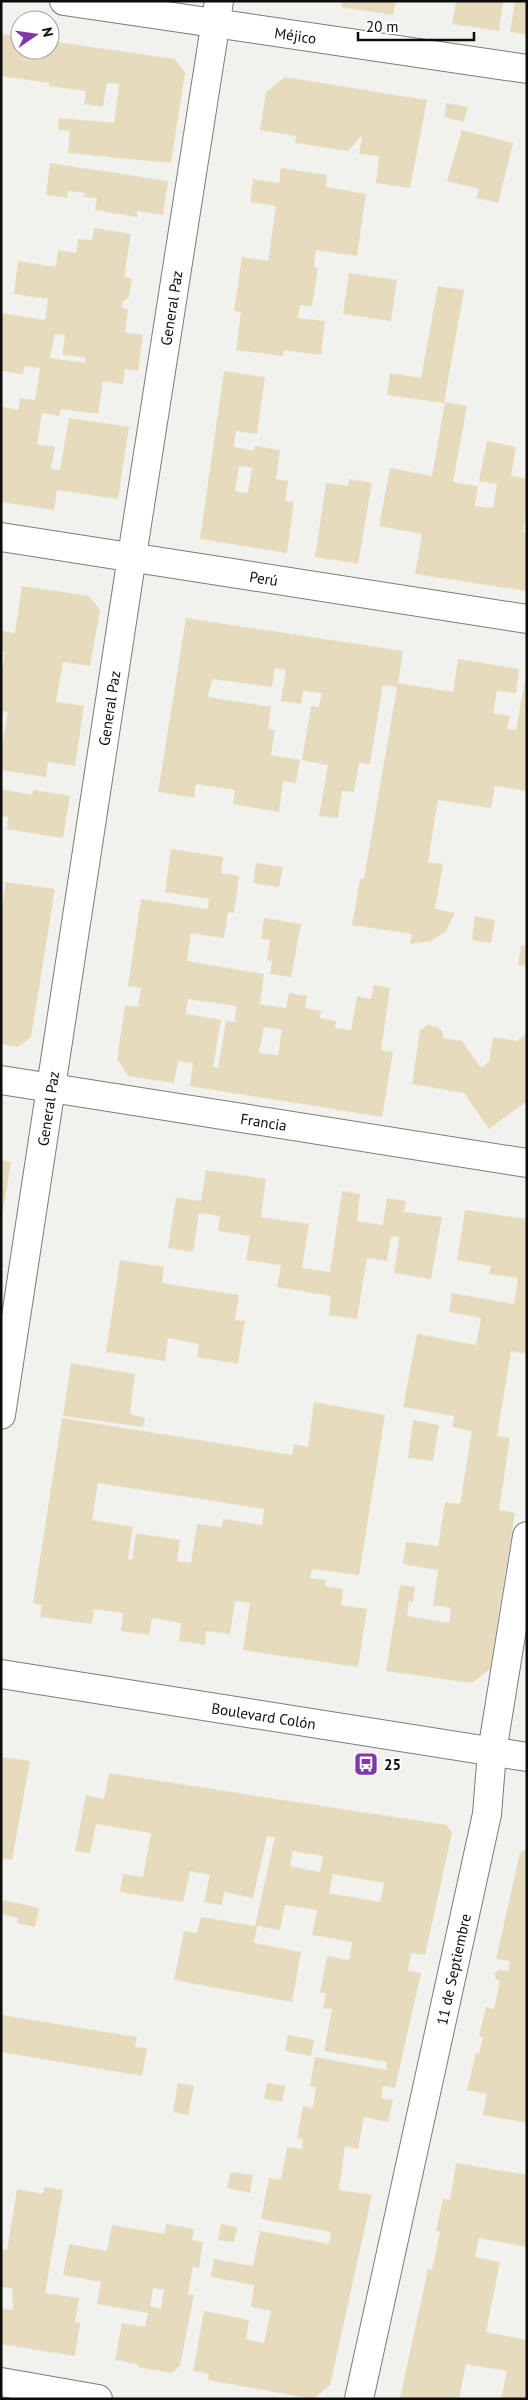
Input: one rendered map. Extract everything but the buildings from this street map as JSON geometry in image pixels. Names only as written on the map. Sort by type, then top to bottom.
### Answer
[{"type":"street","name":"Méjico","points":[[64,1],[218,13],[527,69]]},
{"type":"street","name":"General Paz","points":[[1,1415],[132,556],[218,13]]},
{"type":"street","name":"Perú","points":[[1,537],[527,619]]},
{"type":"street","name":"Francia","points":[[1,1080],[52,1086],[527,1163]]},
{"type":"street","name":"11 de Septiembre","points":[[359,2399],[487,1814],[492,1752],[527,1536]]},
{"type":"street","name":"Boulevard Colón","points":[[1,1674],[527,1757]]},
{"type":"street","points":[[1,2382],[98,2399]]},
{"type":"place","name":"25","points":[[366,1764]]}]
